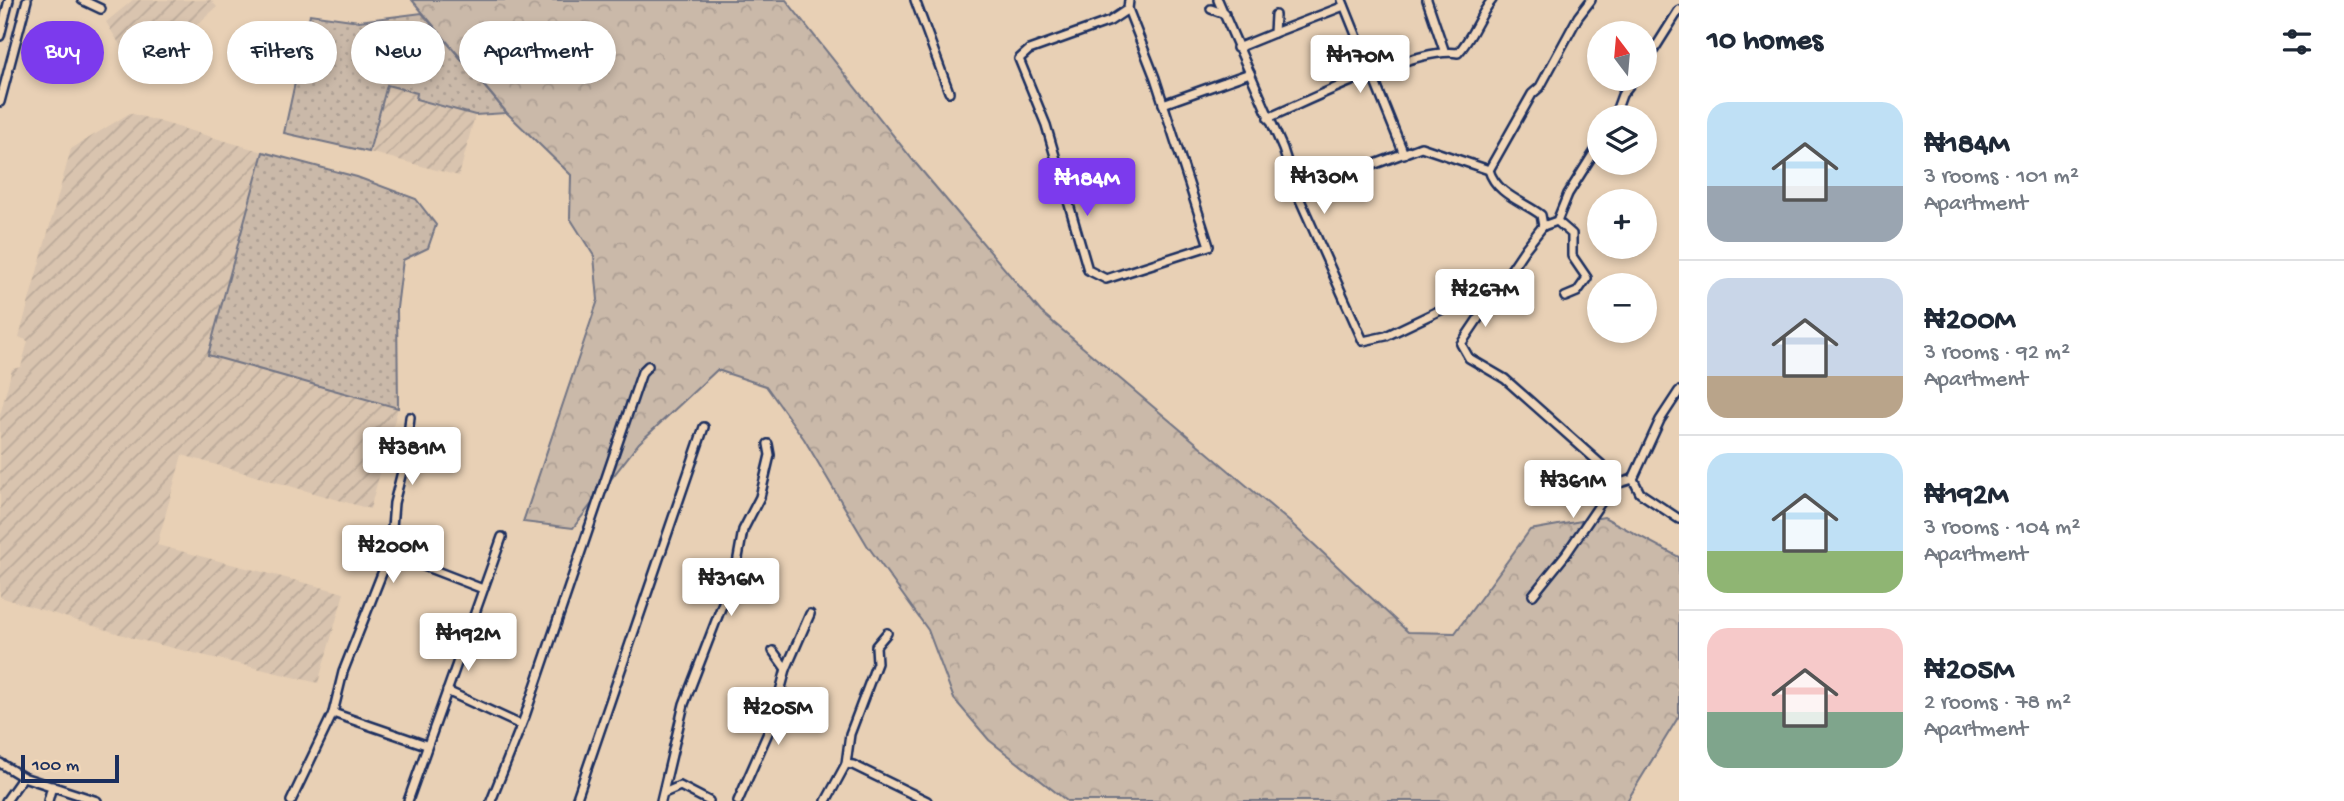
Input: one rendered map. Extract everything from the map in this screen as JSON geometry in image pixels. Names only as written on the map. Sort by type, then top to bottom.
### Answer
[{"type":"street","points":[[0,36],[9,0]]},
{"type":"street","points":[[0,102],[27,0]]},
{"type":"street","points":[[82,0],[102,9]]},
{"type":"street","points":[[915,0],[949,92]]},
{"type":"street","points":[[1128,9],[1110,21],[1029,50],[1018,59],[1046,125],[1088,270],[1106,279],[1209,246],[1163,104],[1128,9],[1129,0]]},
{"type":"street","points":[[1218,0],[1297,193],[1363,341],[1386,336],[1453,304],[1482,310]]},
{"type":"street","points":[[1427,0],[1444,50]]},
{"type":"street","points":[[1268,118],[1372,75],[1444,50],[1458,53],[1471,38],[1479,17],[1492,0]]},
{"type":"street","points":[[1543,226],[1541,215],[1513,199],[1491,178],[1489,170],[1532,94],[1540,87],[1578,17],[1591,0]]},
{"type":"street","points":[[1237,48],[1343,3],[1404,154]]},
{"type":"street","points":[[1211,9],[1225,14]]},
{"type":"street","points":[[1657,45],[1679,10]]},
{"type":"street","points":[[1275,15],[1275,33]]},
{"type":"street","points":[[1163,104],[1250,73]]},
{"type":"street","points":[[1297,193],[1426,148],[1489,170]]},
{"type":"street","points":[[1587,164],[1568,194],[1557,221],[1543,226],[1482,310],[1461,344],[1464,352],[1484,369],[1505,379],[1621,482]]},
{"type":"street","points":[[1557,221],[1572,234],[1572,256],[1587,278],[1577,292],[1566,297]]},
{"type":"street","points":[[491,801],[521,725],[624,422],[642,373],[648,366]]},
{"type":"street","points":[[1633,479],[1660,421],[1679,391]]},
{"type":"street","points":[[291,801],[333,713],[347,661],[390,553],[394,503],[406,456],[410,417]]},
{"type":"street","points":[[576,801],[704,427]]},
{"type":"street","points":[[662,797],[684,704],[736,569],[743,530],[760,497],[770,455],[768,444]]},
{"type":"street","points":[[1533,595],[1566,554],[1602,500],[1621,482],[1633,479]]},
{"type":"street","points":[[1633,479],[1640,493],[1679,519]]},
{"type":"street","points":[[408,801],[502,537]]},
{"type":"street","points":[[390,553],[483,589]]},
{"type":"street","points":[[738,801],[771,726],[786,669],[810,614]]},
{"type":"street","points":[[827,801],[846,764],[850,734],[877,663],[876,646],[887,633]]},
{"type":"street","points":[[773,651],[786,669]]},
{"type":"street","points":[[447,691],[521,725]]},
{"type":"street","points":[[333,713],[426,745]]},
{"type":"street","points":[[846,764],[927,801]]},
{"type":"street","points":[[1,766],[23,777],[97,801]]},
{"type":"street","points":[[6,801],[23,777]]},
{"type":"street","points":[[48,801],[52,786]]},
{"type":"street","points":[[662,797],[680,786],[709,801]]},
{"type":"shaded area","points":[[133,0],[211,0],[217,7],[201,21],[118,21],[118,42],[106,22]]},
{"type":"shaded area","points":[[387,85],[418,93],[416,100],[475,115],[459,176],[369,152]]},
{"type":"shaded area","points":[[130,113],[263,152],[208,355],[398,408],[370,509],[182,455],[157,545],[344,593],[318,683],[136,639],[0,597],[0,415],[12,369],[21,367],[28,341],[19,337],[71,149]]},
{"type":"green space","points":[[412,0],[786,0],[912,159],[1041,312],[1291,523],[1408,632],[1455,633],[1530,530],[1604,517],[1679,557],[1679,716],[1627,801],[1067,801],[989,740],[954,699],[928,630],[867,545],[804,439],[766,386],[717,370],[639,443],[573,528],[523,522],[598,300],[594,256],[570,218],[571,175],[507,113],[483,84],[616,84],[616,21],[459,21],[459,56],[445,39],[445,21],[430,21]]},
{"type":"green space","points":[[422,13],[429,21],[359,21]]},
{"type":"green space","points":[[310,14],[359,21],[351,21],[351,84],[445,84],[445,40],[459,57],[459,84],[482,84],[507,113],[475,115],[416,99],[417,93],[387,85],[369,152],[284,133],[295,84],[337,84],[337,21],[308,21]]},
{"type":"green space","points":[[263,152],[357,177],[416,199],[436,225],[428,248],[403,260],[397,308],[398,408],[208,355]]}]
